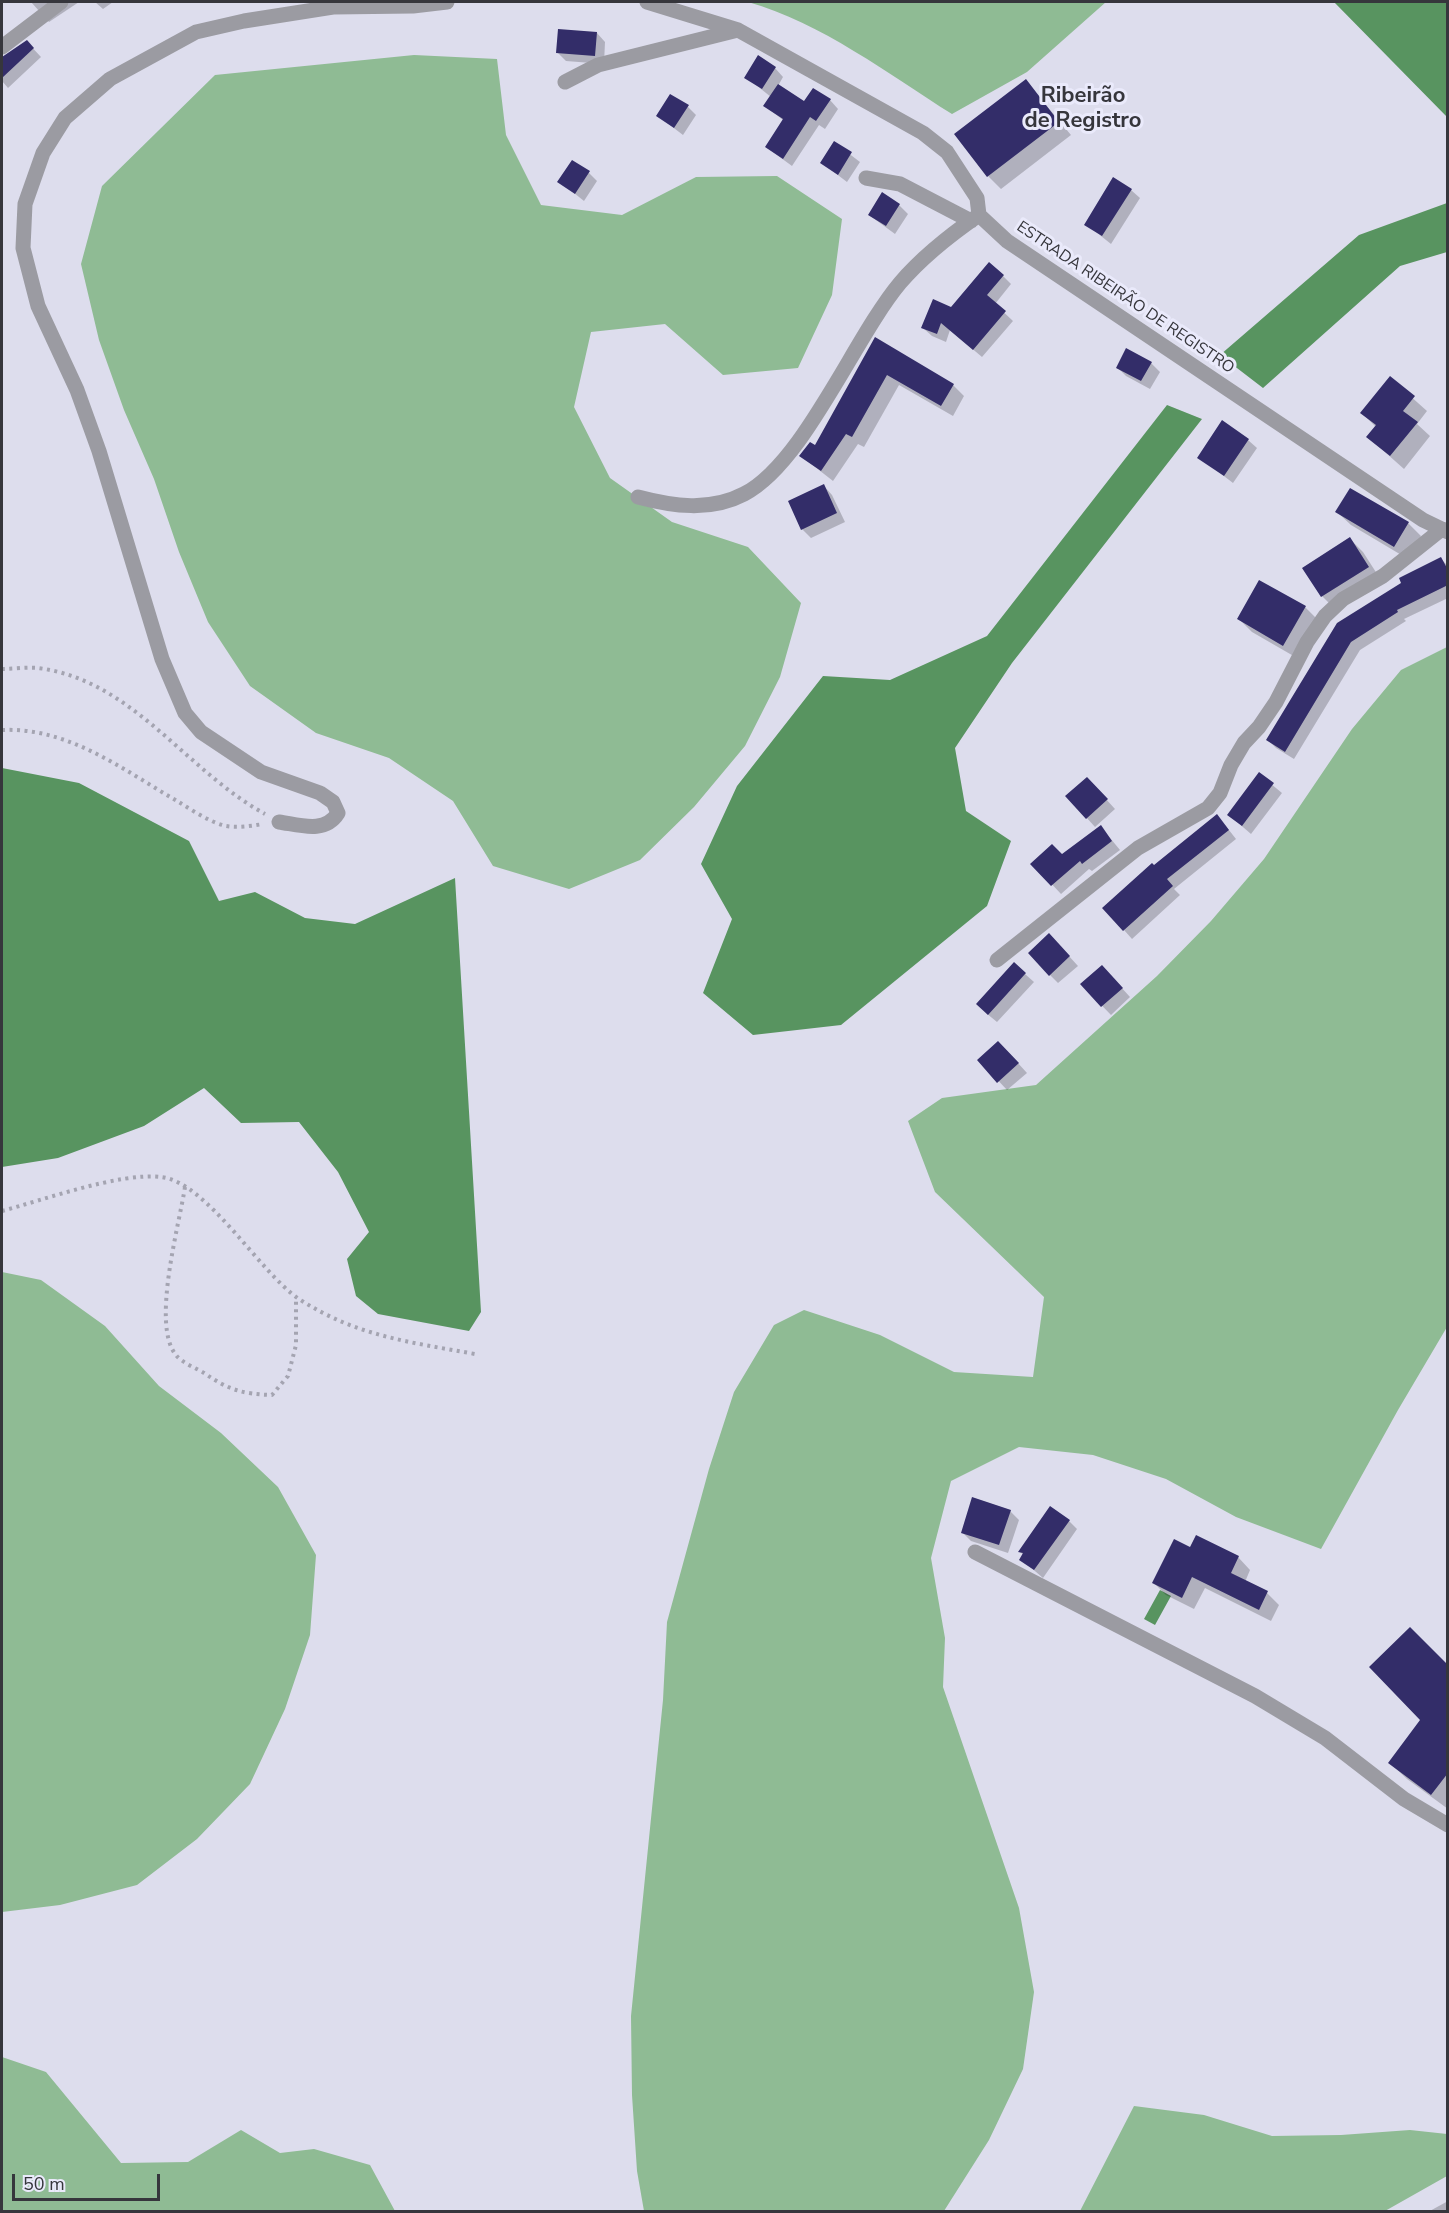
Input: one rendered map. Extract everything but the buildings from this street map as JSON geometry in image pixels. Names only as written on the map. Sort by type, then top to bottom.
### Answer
[{"type":"street","points":[[2,47],[61,2]]},
{"type":"street","points":[[279,822],[319,827],[332,823],[338,813],[333,802],[320,793],[261,772],[201,732],[185,713],[162,659],[99,451],[77,390],[38,306],[23,248],[26,204],[43,153],[65,118],[110,79],[196,32],[244,21],[333,7],[413,6],[447,2]]},
{"type":"street","points":[[638,496],[670,506],[706,506],[743,495],[768,478],[793,447],[900,284],[939,244],[975,218],[977,198],[947,152],[923,133],[738,30],[647,2]]},
{"type":"street","points":[[565,82],[598,65],[738,30]]},
{"type":"street","name":"ESTRADA RIBEIRÃO DE REGISTRO","points":[[866,178],[900,184],[975,218],[1423,520],[1445,531]]},
{"type":"street","points":[[997,960],[1138,848],[1208,808],[1220,793],[1231,765],[1244,743],[1259,727],[1276,702],[1307,642],[1325,616],[1342,599],[1383,576],[1445,531]]},
{"type":"street","points":[[975,1552],[1255,1696],[1325,1738],[1404,1799],[1448,1826]]},
{"type":"path","points":[[2,669],[36,668],[73,675],[103,689],[128,705],[235,798],[279,822]]},
{"type":"path","points":[[2,730],[19,729],[56,735],[88,749],[205,817],[226,826],[243,827],[279,822]]},
{"type":"path","points":[[2,1211],[136,1176],[163,1177],[185,1187],[221,1217],[296,1297],[335,1321],[380,1336],[475,1354]]},
{"type":"path","points":[[185,1187],[165,1306],[168,1336],[177,1356],[228,1389],[250,1394],[272,1395],[288,1376],[291,1366],[296,1345],[296,1297]]},
{"type":"shaded area","points":[[748,2],[1106,2],[1027,72],[952,114],[828,36],[775,11]]},
{"type":"shaded area","points":[[1334,2],[1447,2],[1447,117]]},
{"type":"shaded area","points":[[414,55],[497,59],[506,135],[541,205],[622,215],[696,177],[777,176],[842,219],[832,295],[798,368],[723,375],[665,324],[591,332],[574,407],[610,478],[672,522],[748,547],[801,603],[780,677],[745,746],[694,807],[640,860],[569,889],[493,866],[453,801],[389,758],[316,733],[250,686],[208,622],[179,552],[154,479],[124,410],[99,340],[81,264],[102,186],[215,75]]},
{"type":"shaded area","points":[[1447,203],[1447,252],[1400,266],[1263,388],[1220,355],[1359,235]]},
{"type":"shaded area","points":[[1167,405],[1202,419],[1012,663],[955,748],[966,811],[1011,841],[987,906],[841,1025],[753,1035],[703,993],[732,919],[701,864],[737,786],[823,676],[890,680],[987,636]]},
{"type":"shaded area","points":[[1447,647],[1447,1327],[1321,1549],[1236,1517],[1166,1479],[1093,1455],[1019,1447],[951,1481],[931,1558],[945,1638],[943,1687],[1019,1908],[1034,1992],[1023,2069],[989,2140],[944,2211],[644,2211],[637,2171],[632,2095],[631,2016],[663,1700],[667,1622],[709,1469],[734,1392],[774,1325],[804,1310],[880,1335],[954,1372],[1033,1377],[1044,1297],[935,1192],[908,1121],[942,1098],[1036,1085],[1157,976],[1211,921],[1264,859],[1352,729],[1401,670]]},
{"type":"shaded area","points":[[2,768],[79,783],[189,841],[219,901],[255,892],[305,918],[355,924],[455,878],[481,1312],[469,1331],[378,1314],[356,1296],[347,1259],[369,1232],[338,1172],[299,1122],[241,1123],[204,1088],[144,1126],[58,1158],[2,1167]]},
{"type":"shaded area","points":[[2,1272],[41,1280],[105,1326],[159,1386],[221,1433],[278,1487],[316,1555],[310,1635],[285,1709],[250,1784],[197,1839],[137,1885],[60,1905],[2,1912]]},
{"type":"shaded area","points":[[1160,1590],[1171,1596],[1155,1625],[1144,1619]]},
{"type":"shaded area","points":[[2,2057],[46,2072],[121,2163],[188,2162],[241,2130],[280,2153],[314,2149],[370,2165],[395,2211],[2,2211]]},
{"type":"shaded area","points":[[1134,2106],[1204,2115],[1272,2136],[1341,2135],[1410,2130],[1447,2134],[1447,2176],[1385,2211],[1080,2211]]},
{"type":"district","name":"Ribeirão de Registro","points":[[1083,110]]}]
